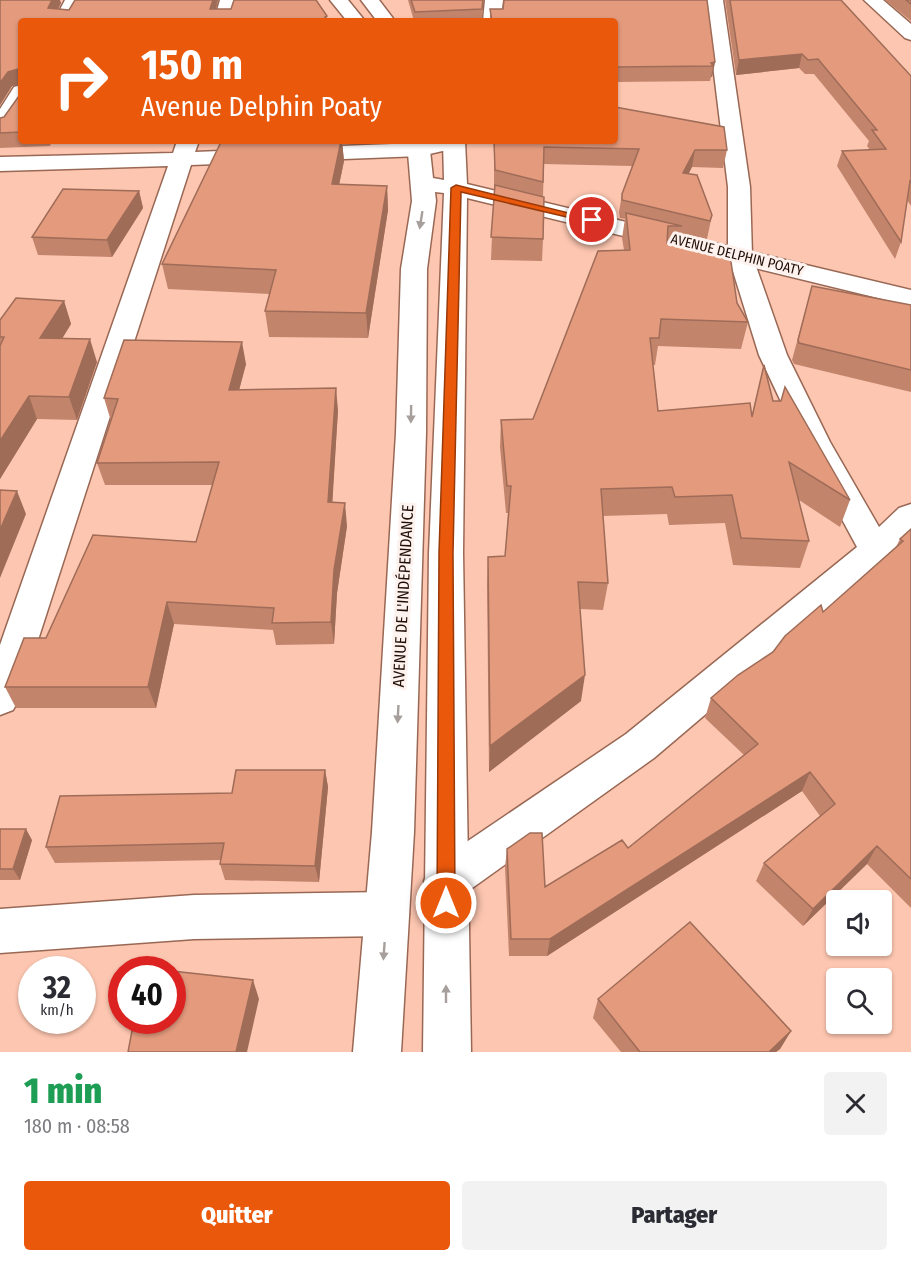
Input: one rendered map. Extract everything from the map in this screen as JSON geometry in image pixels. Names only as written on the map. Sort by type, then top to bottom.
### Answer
[{"type":"street","points":[[65,18],[74,0]]},
{"type":"street","points":[[224,18],[230,0]]},
{"type":"street","points":[[339,0],[354,18]]},
{"type":"street","points":[[370,0],[384,18]]},
{"type":"street","points":[[492,18],[494,0]]},
{"type":"street","points":[[714,0],[739,187],[740,255],[773,355],[815,442],[876,550]]},
{"type":"street","points":[[873,0],[911,34]]},
{"type":"street","points":[[0,127],[18,96]]},
{"type":"street","points":[[447,1052],[446,553],[456,188],[455,144]]},
{"type":"street","points":[[0,164],[185,150],[419,145]]},
{"type":"street","name":"AVENUE DE L'INDÉPENDANCE","points":[[377,1052],[387,914],[411,433],[414,269],[424,201],[419,145]]},
{"type":"street","points":[[0,699],[185,150]]},
{"type":"street","name":"AVENUE DELPHIN POATY","points":[[422,184],[456,188],[911,298]]},
{"type":"street","points":[[446,882],[640,746],[876,550],[911,516]]},
{"type":"street","points":[[0,931],[194,917],[387,914]]},
{"type":"building","points":[[0,0],[52,0],[48,8],[69,10],[75,0],[213,0],[210,9],[231,9],[234,0],[316,0],[327,16],[326,18],[18,18],[18,69],[8,72],[0,83]]},
{"type":"building","points":[[411,0],[483,0],[482,9],[415,12]]},
{"type":"building","points":[[504,0],[707,0],[715,62],[711,63],[713,66],[618,67],[618,18],[492,18],[490,9],[503,9]]},
{"type":"building","points":[[730,0],[841,0],[911,76],[911,182],[901,242],[842,151],[886,149],[872,130],[877,130],[818,59],[808,60],[802,54],[739,60]]},
{"type":"building","points":[[18,97],[18,132],[0,133],[0,118],[4,117]]},
{"type":"building","points":[[618,108],[724,127],[727,150],[695,150],[683,173],[697,175],[712,215],[710,221],[622,200],[622,194],[639,149],[544,147],[543,182],[495,170],[494,144],[618,144]]},
{"type":"building","points":[[220,144],[340,144],[332,184],[387,186],[366,313],[265,311],[276,270],[162,264]]},
{"type":"building","points":[[495,185],[544,197],[543,239],[491,237]]},
{"type":"building","points":[[63,189],[139,191],[107,240],[32,237]]},
{"type":"building","points":[[626,213],[682,226],[668,226],[667,243],[730,255],[737,303],[748,322],[661,319],[659,338],[650,338],[658,411],[750,403],[752,417],[764,365],[773,401],[781,401],[785,387],[850,500],[789,462],[809,541],[741,538],[732,495],[675,497],[672,487],[601,489],[608,583],[578,582],[585,675],[490,746],[488,557],[505,556],[511,486],[507,486],[501,420],[533,419],[598,251],[630,250]]},
{"type":"building","points":[[812,286],[911,305],[911,370],[799,343]]},
{"type":"building","points":[[16,298],[64,301],[40,338],[90,339],[69,397],[29,396],[0,441],[0,346],[4,337],[0,337],[0,320]]},
{"type":"building","points":[[124,340],[242,342],[229,390],[336,388],[328,502],[345,503],[334,570],[331,622],[272,623],[274,608],[167,602],[148,687],[5,687],[24,638],[46,638],[93,535],[196,542],[219,462],[97,463],[118,399],[104,398]]},
{"type":"building","points":[[0,490],[17,491],[0,530]]},
{"type":"building","points":[[911,529],[911,879],[877,846],[832,890],[826,890],[826,896],[813,909],[764,863],[835,804],[810,772],[550,939],[511,939],[507,849],[530,833],[542,833],[545,887],[622,840],[628,848],[758,744],[711,698],[738,675],[773,652],[785,636],[821,605],[823,612],[903,541],[900,539]]},
{"type":"building","points":[[236,770],[325,770],[315,866],[220,864],[224,843],[46,847],[60,796],[232,793]]},
{"type":"building","points":[[0,829],[26,829],[13,869],[0,869]]},
{"type":"building","points":[[690,922],[791,1031],[769,1052],[640,1052],[598,999]]},
{"type":"building","points":[[186,973],[253,980],[236,1052],[128,1052],[131,1034],[186,1034]]},
{"type":"route","points":[[446,903],[446,553],[456,188],[592,220]]}]
